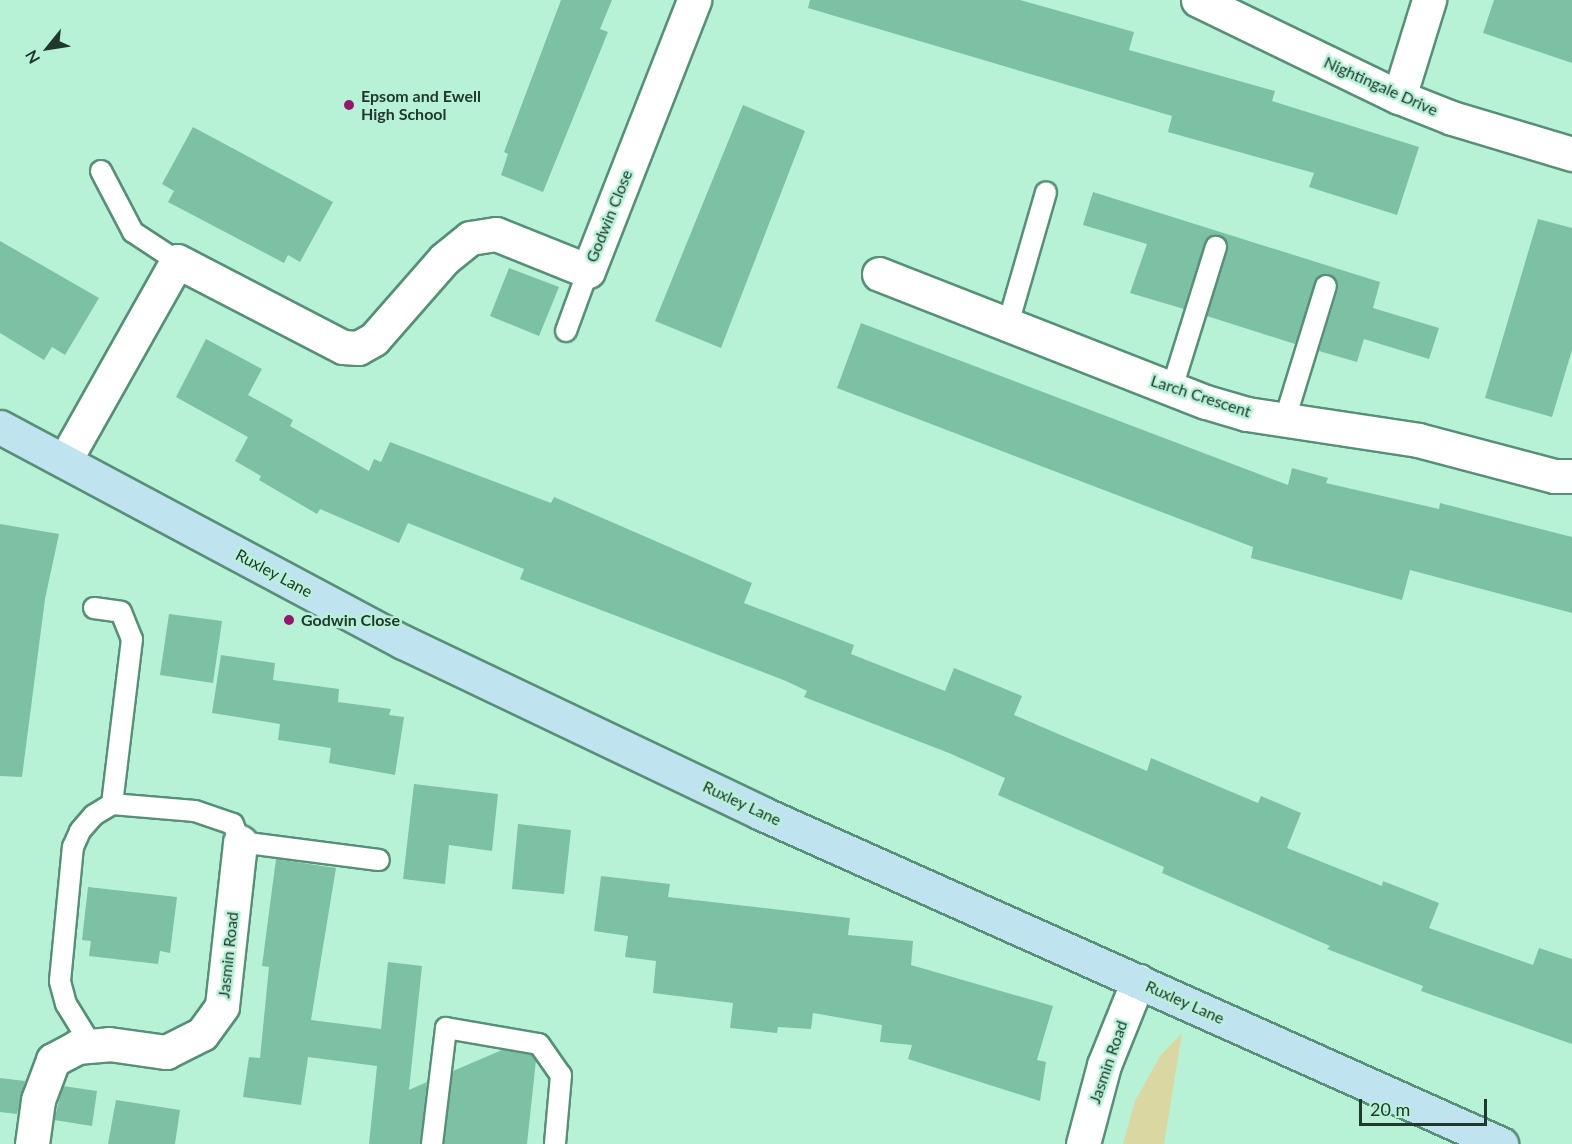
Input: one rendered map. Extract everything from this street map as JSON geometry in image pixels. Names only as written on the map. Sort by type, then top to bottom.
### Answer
[{"type":"main road","name":"Ruxley Lane","points":[[0,426],[414,648],[761,813],[1501,1144]]},
{"type":"street","name":"Godwin Close","points":[[177,261],[343,347],[358,348],[374,339],[444,259],[470,238],[496,234],[588,271],[694,0]]},
{"type":"street","name":"Nightingale Drive","points":[[1198,0],[1399,97],[1452,118],[1572,154]]},
{"type":"street","points":[[1399,97],[1429,0]]},
{"type":"street","points":[[64,460],[177,261]]},
{"type":"street","name":"Larch Crescent","points":[[879,274],[1172,388],[1247,414],[1418,440],[1554,477],[1572,476]]},
{"type":"street","name":"Jasmin Road","points":[[32,1144],[38,1100],[52,1060],[77,1047],[110,1044],[166,1052],[202,1034],[222,1006],[240,842]]},
{"type":"street","name":"Jasmin Road","points":[[1083,1144],[1104,1065],[1138,981]]},
{"type":"lane","points":[[101,171],[133,232],[177,261]]},
{"type":"lane","points":[[1008,324],[1046,192]]},
{"type":"lane","points":[[1172,388],[1216,248]]},
{"type":"lane","points":[[566,331],[588,271]]},
{"type":"lane","points":[[1286,419],[1326,286]]},
{"type":"lane","points":[[92,1046],[66,1004],[60,981],[62,943],[73,847],[80,831],[112,804],[132,639],[121,612],[94,608]]},
{"type":"lane","points":[[112,804],[195,811],[220,817],[233,824],[240,842],[379,860]]},
{"type":"lane","points":[[432,1144],[446,1028],[539,1044],[561,1075],[555,1144]]},
{"type":"shaded area","points":[[1182,1033],[1164,1144],[1123,1144],[1135,1101],[1160,1056]]},
{"type":"building","points":[[561,0],[612,0],[600,29],[608,32],[543,192],[501,175],[508,154],[504,152]]},
{"type":"building","points":[[810,0],[1020,0],[1134,32],[1129,50],[1275,91],[1272,101],[1419,147],[1397,215],[1309,187],[1314,173],[1168,132],[1172,116],[808,8]]},
{"type":"building","points":[[1494,0],[1572,0],[1572,63],[1483,33]]},
{"type":"building","points":[[743,105],[805,131],[721,348],[655,321]]},
{"type":"building","points":[[193,127],[333,202],[300,262],[288,255],[284,263],[168,202],[174,191],[162,184]]},
{"type":"building","points":[[1093,192],[1380,282],[1373,308],[1439,328],[1429,359],[1364,339],[1357,362],[1319,351],[1338,289],[1335,278],[1329,274],[1315,282],[1295,344],[1207,316],[1228,250],[1225,239],[1219,235],[1205,243],[1184,309],[1130,293],[1147,244],[1083,225]]},
{"type":"building","points":[[1538,219],[1572,228],[1572,350],[1552,417],[1485,398]]},
{"type":"building","points":[[0,241],[99,298],[65,355],[52,347],[44,360],[0,333]]},
{"type":"building","points":[[509,268],[559,287],[539,336],[490,316]]},
{"type":"building","points":[[861,323],[1288,485],[1292,468],[1328,478],[1326,483],[1439,509],[1440,503],[1572,537],[1572,613],[1410,570],[1402,600],[1251,558],[1253,547],[837,388]]},
{"type":"building","points":[[206,339],[262,369],[248,395],[293,420],[290,426],[369,471],[374,459],[381,462],[390,442],[551,503],[554,497],[752,583],[744,603],[854,645],[851,654],[945,691],[954,668],[1022,696],[1014,715],[1070,739],[1147,771],[1151,758],[1258,803],[1261,796],[1301,813],[1287,848],[1382,886],[1383,881],[1439,903],[1429,928],[1533,965],[1539,948],[1572,959],[1572,1044],[1421,991],[1423,986],[1327,949],[1330,946],[1162,873],[1164,867],[998,795],[1005,778],[949,753],[804,697],[807,691],[786,681],[520,579],[524,569],[408,523],[399,543],[320,509],[317,514],[259,480],[261,476],[235,461],[248,437],[176,397]]},
{"type":"building","points":[[0,524],[59,534],[45,599],[22,777],[0,776]]},
{"type":"building","points":[[169,614],[222,621],[213,683],[160,675]]},
{"type":"building","points":[[221,655],[275,663],[273,680],[339,689],[338,702],[391,709],[389,715],[404,717],[395,775],[329,763],[331,748],[278,740],[280,724],[212,713]]},
{"type":"building","points":[[414,784],[498,794],[492,851],[449,845],[445,884],[403,879]]},
{"type":"building","points":[[518,824],[571,830],[564,894],[512,889]]},
{"type":"building","points":[[276,859],[336,868],[311,1020],[381,1029],[388,962],[422,966],[409,1090],[427,1082],[420,1144],[369,1144],[377,1066],[308,1057],[301,1105],[243,1097],[249,1057],[260,1058],[269,967],[262,966]]},
{"type":"building","points":[[601,876],[670,884],[668,897],[850,918],[848,935],[913,941],[911,965],[1053,1006],[1037,1060],[1046,1062],[1040,1101],[908,1059],[912,1045],[880,1042],[882,1025],[813,1013],[811,1029],[778,1027],[777,1033],[730,1028],[733,1003],[653,993],[656,961],[625,957],[628,936],[594,931]]},
{"type":"building","points":[[88,887],[177,897],[170,953],[160,951],[158,964],[89,956],[91,941],[82,940]]},
{"type":"building","points":[[502,1050],[532,1055],[536,1060],[527,1144],[444,1144],[453,1071]]},
{"type":"building","points":[[0,1078],[25,1081],[17,1114],[0,1112]]},
{"type":"building","points":[[63,1086],[97,1091],[92,1126],[54,1120]]},
{"type":"building","points":[[116,1100],[180,1110],[175,1144],[108,1144]]},
{"type":"place","name":"Epsom and Ewell High School","points":[[349,105]]},
{"type":"place","name":"Godwin Close","points":[[289,620]]}]
